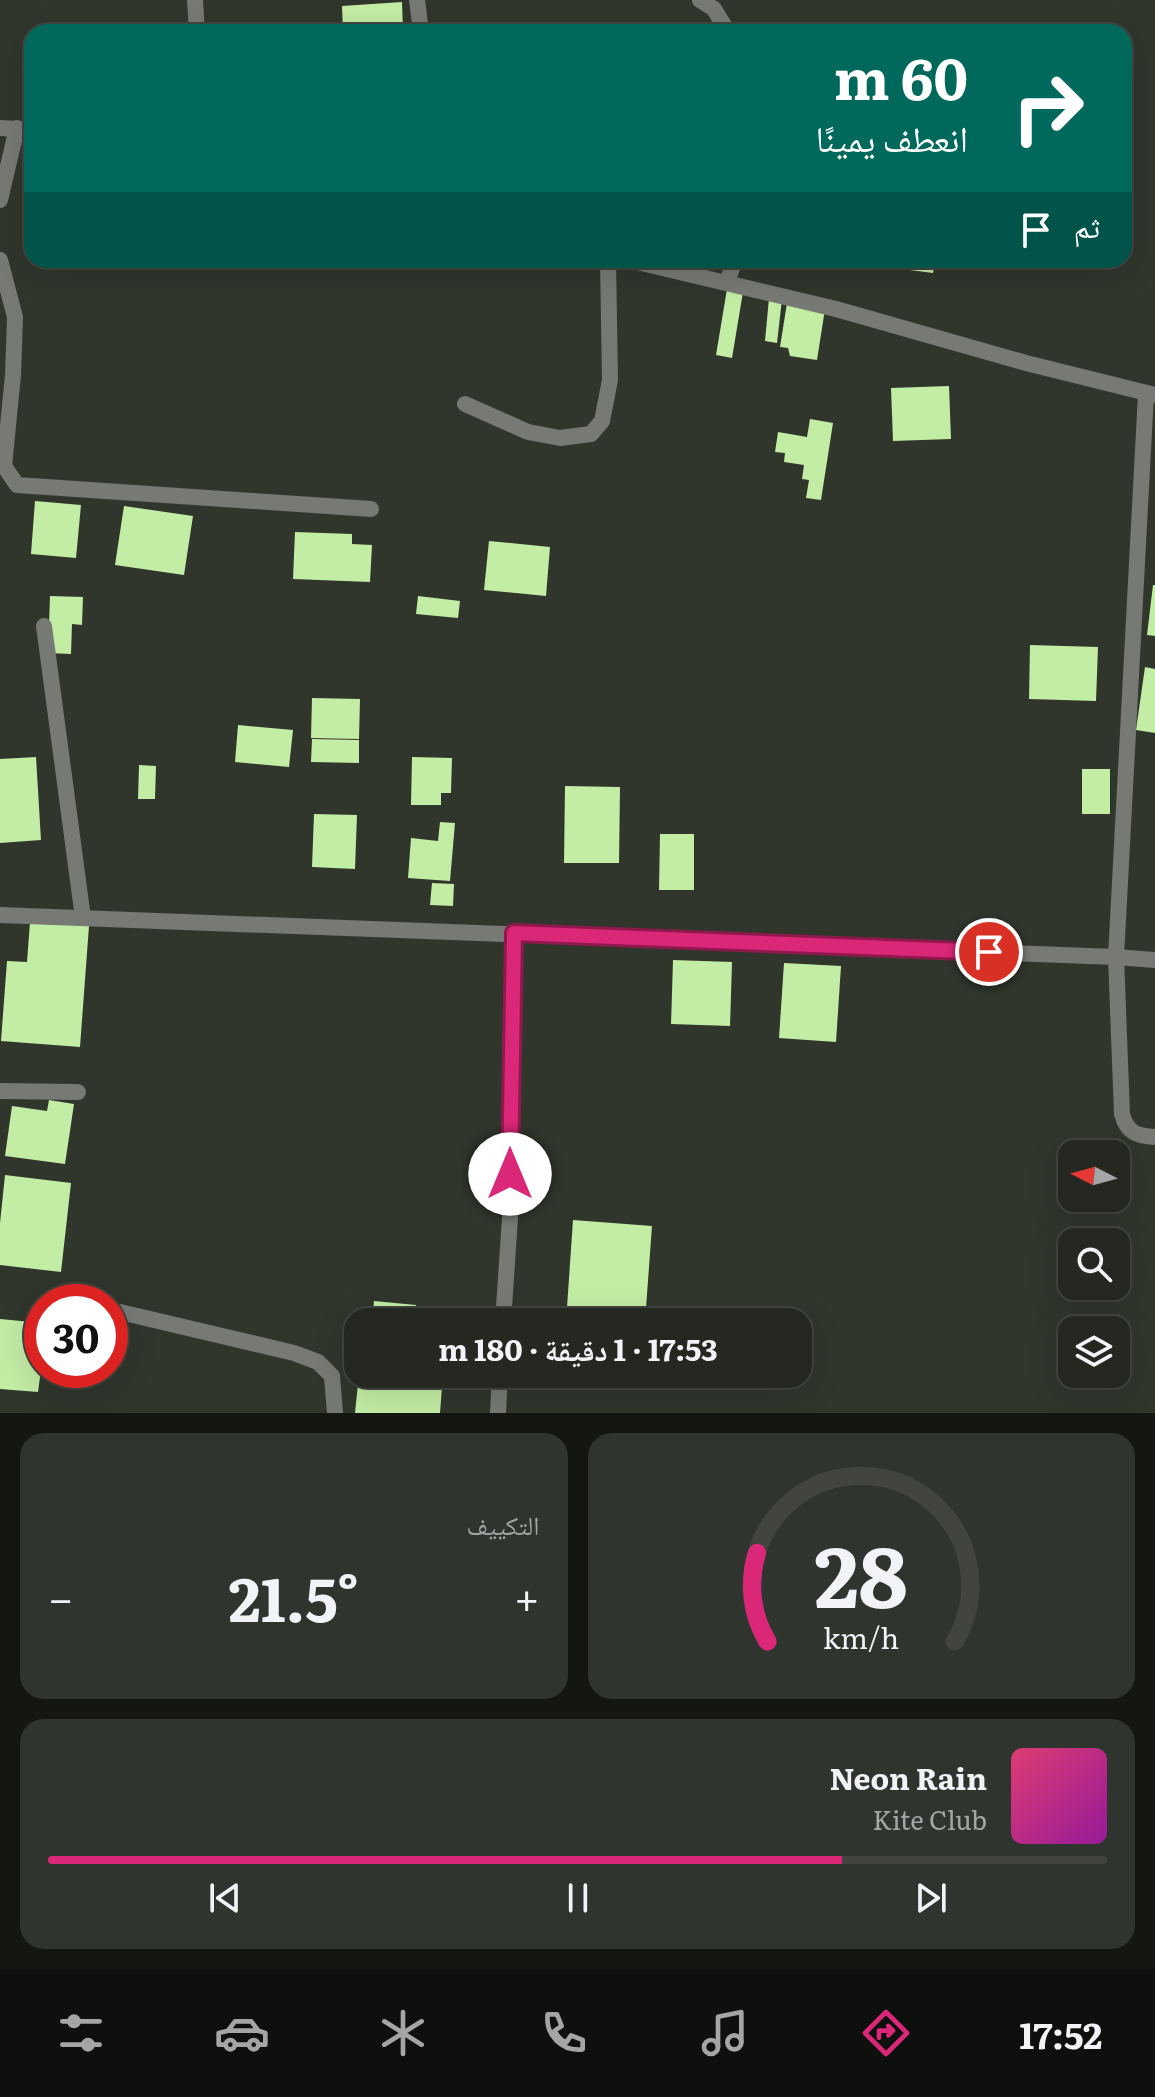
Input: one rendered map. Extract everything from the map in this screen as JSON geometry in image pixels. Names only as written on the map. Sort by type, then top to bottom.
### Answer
[{"type":"street","points":[[195,0],[196,24]]},
{"type":"street","points":[[417,0],[420,24]]},
{"type":"street","points":[[700,0],[714,9],[723,24]]},
{"type":"street","points":[[0,200],[16,129]]},
{"type":"street","points":[[0,260],[15,317],[4,466],[17,485],[371,509]]},
{"type":"street","points":[[465,404],[528,432],[560,438],[591,434],[602,421],[610,380],[608,268]]},
{"type":"street","points":[[665,268],[1151,394],[1116,957],[1122,1114],[1132,1132],[1139,1136],[1155,1137]]},
{"type":"street","points":[[727,282],[732,268]]},
{"type":"street","points":[[44,626],[83,918]]},
{"type":"street","points":[[0,915],[1155,960]]},
{"type":"street","points":[[504,1308],[511,1203],[510,1058],[514,933]]},
{"type":"street","points":[[0,1091],[78,1092]]},
{"type":"street","points":[[128,1314],[294,1353],[318,1362],[332,1376],[335,1413]]},
{"type":"street","points":[[498,1413],[499,1388]]},
{"type":"building","points":[[402,2],[403,24],[343,24],[342,6]]},
{"type":"building","points":[[894,268],[934,268],[933,273]]},
{"type":"building","points":[[727,289],[743,292],[732,358],[716,355]]},
{"type":"building","points":[[769,298],[782,299],[777,343],[765,341]]},
{"type":"building","points":[[787,303],[825,309],[817,360],[790,356],[788,348],[780,347]]},
{"type":"building","points":[[949,386],[951,439],[893,441],[891,388]]},
{"type":"building","points":[[810,419],[833,423],[821,500],[806,498],[809,480],[802,479],[804,465],[784,462],[785,453],[775,452],[778,432],[807,437]]},
{"type":"building","points":[[35,501],[81,505],[76,558],[31,554]]},
{"type":"building","points":[[124,506],[193,516],[184,575],[115,565]]},
{"type":"building","points":[[295,532],[352,534],[352,544],[372,545],[370,582],[293,579]]},
{"type":"building","points":[[489,541],[550,547],[546,596],[484,590]]},
{"type":"building","points":[[1155,585],[1155,636],[1147,635]]},
{"type":"building","points":[[50,596],[83,597],[82,625],[72,624],[71,654],[48,653]]},
{"type":"building","points":[[418,596],[460,601],[458,618],[416,614]]},
{"type":"building","points":[[1030,645],[1098,647],[1096,701],[1029,699]]},
{"type":"building","points":[[1145,667],[1155,669],[1155,733],[1136,730]]},
{"type":"building","points":[[312,698],[360,699],[359,739],[311,738]]},
{"type":"building","points":[[238,725],[293,730],[289,767],[235,762]]},
{"type":"building","points":[[312,739],[359,740],[359,763],[311,762]]},
{"type":"building","points":[[36,757],[41,840],[0,843],[0,759]]},
{"type":"building","points":[[412,757],[452,758],[451,793],[441,793],[441,805],[411,805]]},
{"type":"building","points":[[139,765],[156,766],[155,799],[138,799]]},
{"type":"building","points":[[1082,769],[1110,769],[1110,814],[1082,814]]},
{"type":"building","points":[[565,786],[620,787],[619,863],[564,863]]},
{"type":"building","points":[[314,814],[357,815],[355,869],[312,867]]},
{"type":"building","points":[[440,822],[455,823],[450,881],[408,878],[411,838],[438,841]]},
{"type":"building","points":[[660,834],[694,834],[694,890],[659,890]]},
{"type":"building","points":[[432,883],[454,884],[453,906],[430,905]]},
{"type":"building","points":[[30,922],[89,926],[80,1047],[1,1041],[7,961],[27,962]]},
{"type":"building","points":[[673,960],[732,962],[730,1026],[671,1024]]},
{"type":"building","points":[[784,963],[841,966],[836,1042],[779,1038]]},
{"type":"building","points":[[49,1100],[74,1104],[65,1164],[5,1156],[12,1106],[47,1111]]},
{"type":"building","points":[[5,1175],[71,1183],[61,1272],[0,1265]]},
{"type":"building","points":[[573,1220],[652,1226],[646,1308],[567,1308]]},
{"type":"building","points":[[374,1301],[416,1305],[416,1308],[373,1308]]},
{"type":"building","points":[[0,1319],[24,1321],[24,1388],[39,1388],[38,1392],[0,1389]]},
{"type":"building","points":[[358,1388],[442,1388],[440,1413],[355,1413]]},
{"type":"route","points":[[510,1174],[514,933],[989,952]]}]
